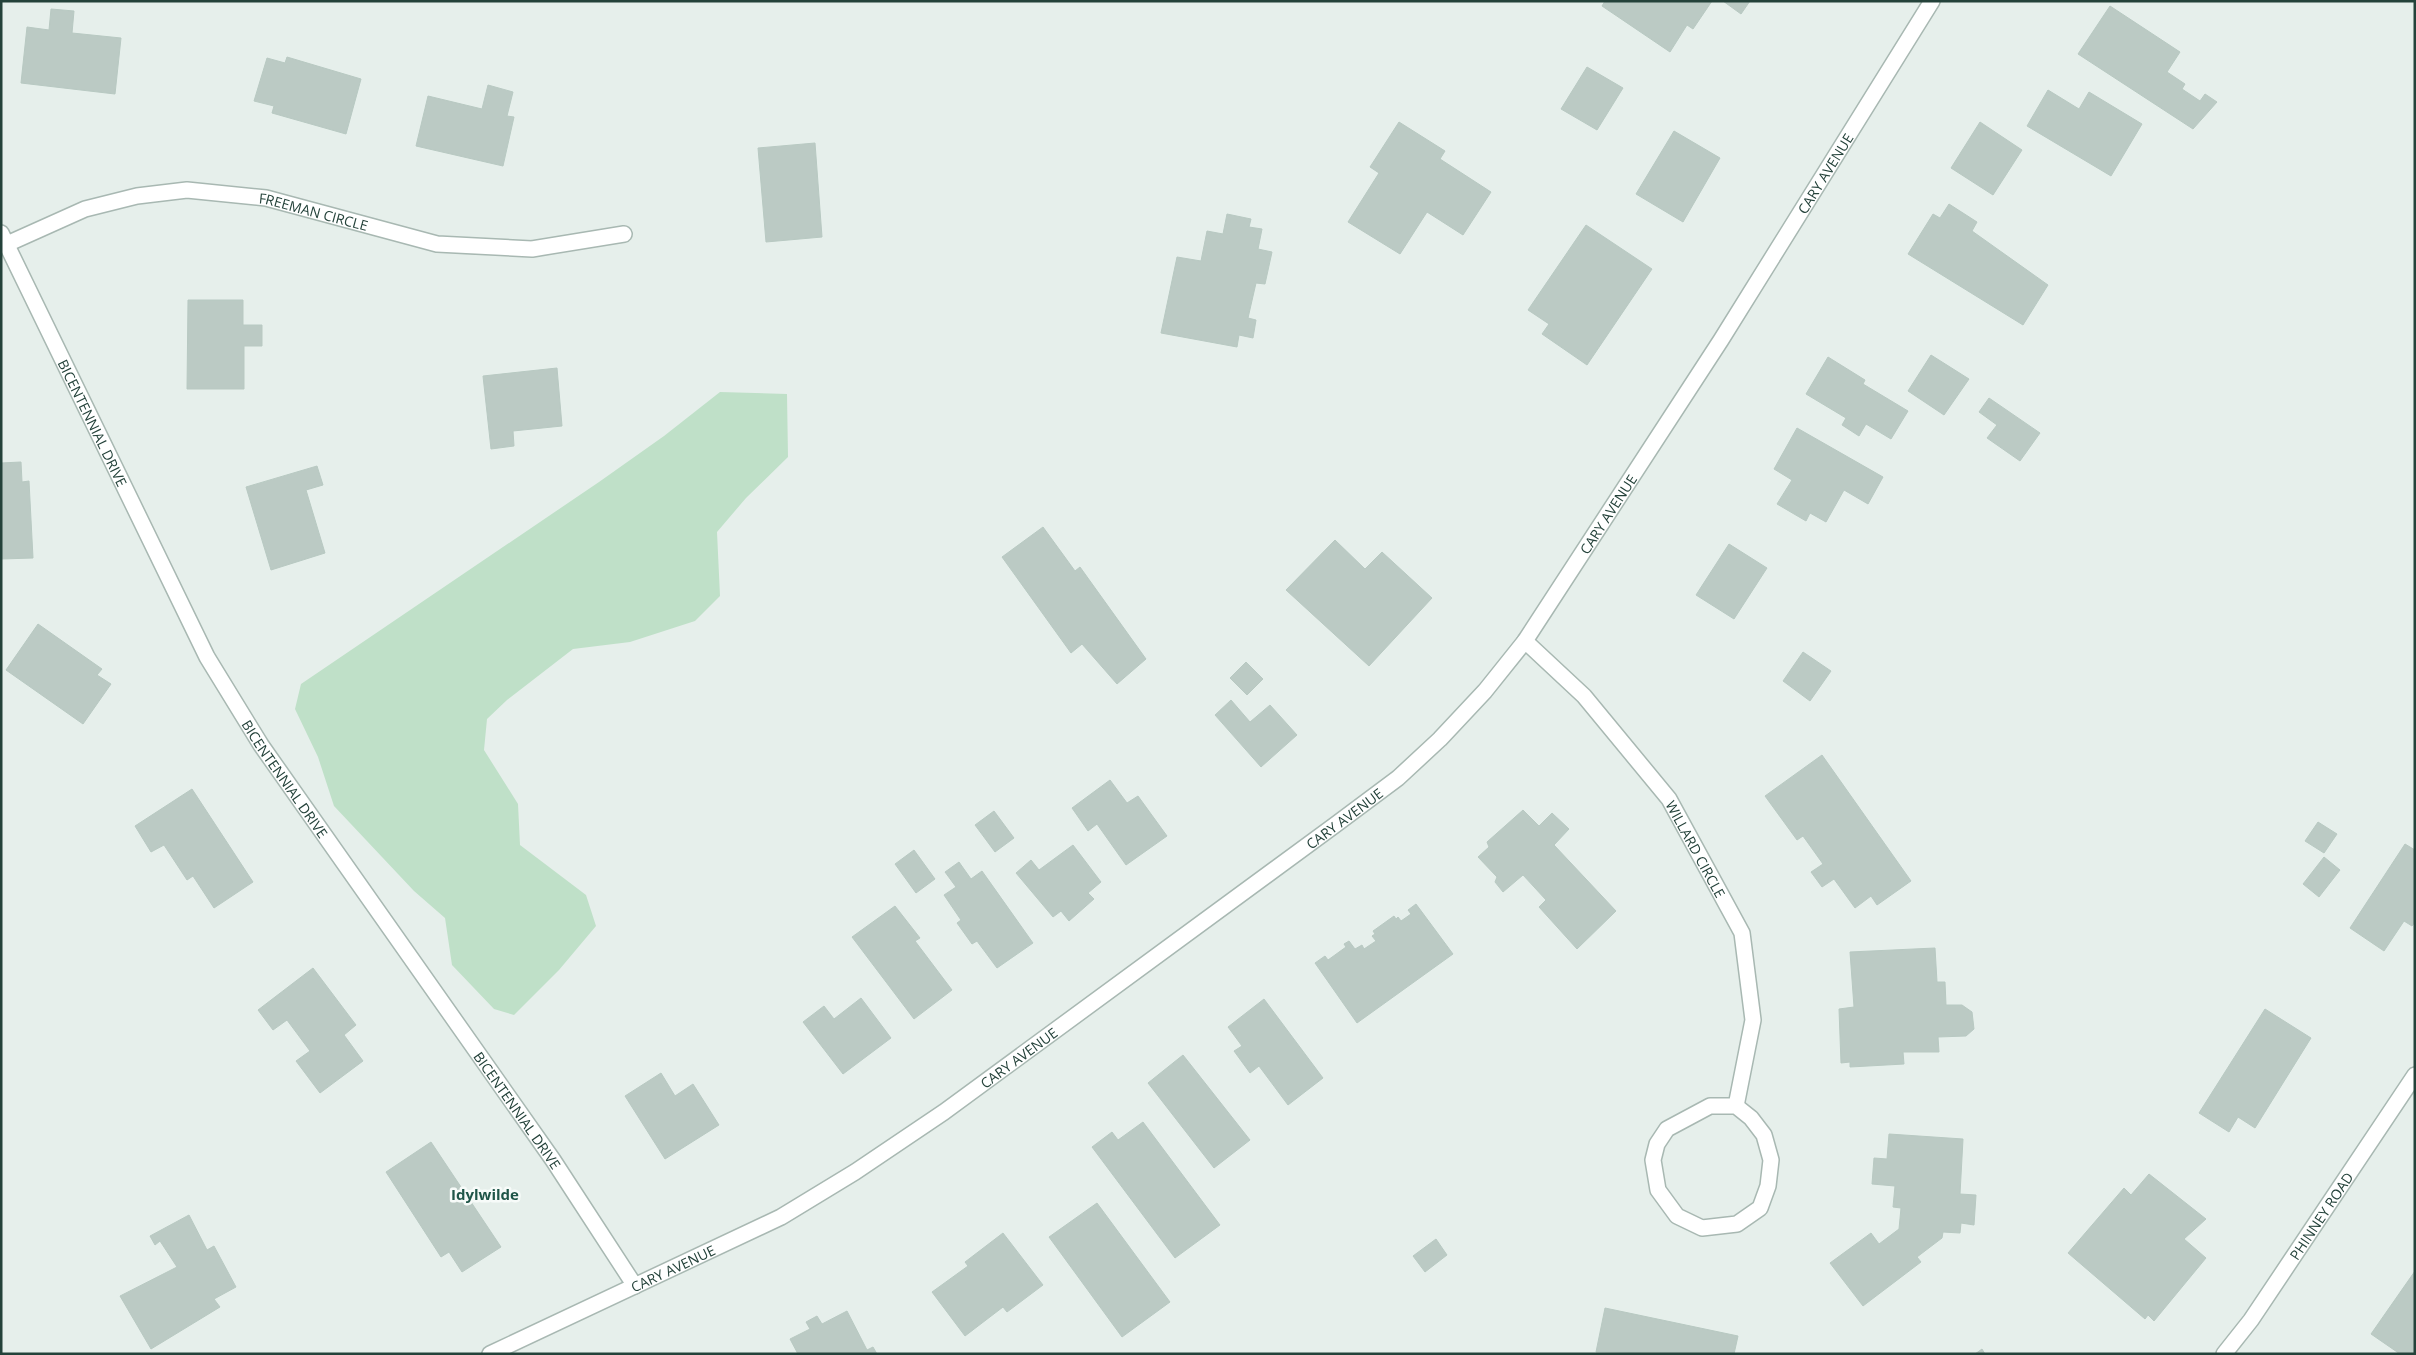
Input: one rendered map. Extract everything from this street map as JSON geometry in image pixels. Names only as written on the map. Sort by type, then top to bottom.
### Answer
[{"type":"street","name":"CARY AVENUE","points":[[490,1354],[781,1217],[854,1172],[944,1112],[1398,778],[1440,739],[1485,691],[1525,641],[1721,340],[1932,1]]},
{"type":"street","name":"FREEMAN CIRCLE","points":[[4,238],[85,209],[137,196],[188,190],[266,198],[437,244],[532,249],[624,234]]},
{"type":"street","name":"BICENTENNIAL DRIVE","points":[[4,238],[206,658],[261,745],[553,1160],[635,1286]]},
{"type":"street","name":"WILLARD CIRCLE","points":[[1525,641],[1584,696],[1669,799],[1742,933],[1753,1020],[1736,1106]]},
{"type":"street","name":"PHINNEY ROAD","points":[[2224,1354],[2252,1320],[2415,1075]]},
{"type":"street","points":[[1710,1106],[1736,1106],[1751,1118],[1764,1135],[1771,1160],[1768,1186],[1760,1208],[1737,1224],[1702,1228],[1677,1216],[1658,1190],[1653,1160],[1657,1144],[1667,1129],[1694,1113],[1710,1106]]},
{"type":"green space","points":[[720,392],[787,394],[788,457],[746,498],[717,532],[720,596],[695,621],[630,642],[573,649],[507,700],[487,719],[484,750],[518,804],[520,845],[586,895],[596,926],[559,970],[514,1015],[494,1009],[452,965],[445,918],[414,891],[334,806],[318,757],[295,709],[301,684],[599,482],[664,436]]},
{"type":"building","points":[[1605,1],[1712,1],[1693,29],[1687,25],[1670,52],[1602,6]]},
{"type":"building","points":[[1723,1],[1750,1],[1741,14]]},
{"type":"building","points":[[2110,6],[2180,52],[2167,72],[2185,84],[2182,89],[2200,101],[2205,94],[2217,102],[2193,129],[2078,54]]},
{"type":"building","points":[[51,9],[74,11],[72,33],[121,38],[115,94],[21,83],[27,27],[49,30]]},
{"type":"building","points":[[287,57],[361,79],[346,134],[272,113],[274,106],[254,101],[267,58],[285,63]]},
{"type":"building","points":[[1587,67],[1623,88],[1597,130],[1561,109]]},
{"type":"building","points":[[488,85],[513,92],[507,116],[514,117],[503,166],[416,146],[428,96],[482,109]]},
{"type":"building","points":[[2048,90],[2079,109],[2089,92],[2142,124],[2111,176],[2027,126]]},
{"type":"building","points":[[1399,122],[1445,151],[1440,159],[1491,192],[1463,235],[1427,212],[1400,254],[1348,222],[1379,173],[1370,167]]},
{"type":"building","points":[[1980,122],[2022,150],[1993,195],[1951,168]]},
{"type":"building","points":[[1674,131],[1720,158],[1683,222],[1636,194]]},
{"type":"building","points":[[815,143],[822,237],[766,242],[758,148]]},
{"type":"building","points":[[1949,204],[1977,222],[1972,231],[2048,285],[2023,325],[1908,254],[1933,214],[1940,218]]},
{"type":"building","points":[[1227,214],[1251,219],[1249,227],[1262,229],[1258,249],[1272,252],[1265,284],[1256,283],[1248,318],[1256,320],[1253,338],[1239,335],[1237,347],[1161,333],[1177,257],[1201,261],[1207,231],[1223,234]]},
{"type":"building","points":[[1586,225],[1652,269],[1587,365],[1542,334],[1549,324],[1528,310]]},
{"type":"building","points":[[188,300],[243,300],[243,325],[262,325],[262,346],[244,346],[244,389],[187,389]]},
{"type":"building","points":[[1931,355],[1969,379],[1944,415],[1908,391]]},
{"type":"building","points":[[1828,357],[1865,380],[1863,384],[1908,411],[1891,439],[1866,424],[1859,436],[1842,425],[1846,418],[1806,394]]},
{"type":"building","points":[[557,368],[562,426],[513,431],[514,446],[491,449],[483,376]]},
{"type":"building","points":[[1989,398],[2040,433],[2020,461],[1987,438],[1997,425],[1979,412]]},
{"type":"building","points":[[1797,428],[1883,477],[1868,504],[1844,490],[1826,522],[1810,513],[1806,521],[1777,504],[1792,480],[1774,469]]},
{"type":"building","points":[[21,462],[22,482],[29,481],[33,558],[1,559],[1,463]]},
{"type":"building","points":[[317,466],[323,485],[306,490],[325,553],[271,570],[246,487]]},
{"type":"building","points":[[1043,527],[1075,571],[1080,567],[1146,659],[1117,684],[1082,644],[1071,653],[1002,557]]},
{"type":"building","points":[[1335,540],[1365,569],[1382,552],[1432,598],[1369,666],[1286,590]]},
{"type":"building","points":[[1729,544],[1767,568],[1734,619],[1696,595]]},
{"type":"building","points":[[38,624],[102,669],[97,675],[111,684],[83,724],[6,670]]},
{"type":"building","points":[[1803,652],[1831,671],[1810,701],[1783,681]]},
{"type":"building","points":[[1246,662],[1263,679],[1247,695],[1230,678]]},
{"type":"building","points":[[1231,700],[1250,722],[1270,705],[1297,735],[1261,767],[1215,715]]},
{"type":"building","points":[[1822,755],[1911,881],[1877,905],[1871,896],[1855,908],[1834,879],[1822,887],[1811,872],[1823,864],[1803,836],[1797,840],[1765,796]]},
{"type":"building","points":[[1110,780],[1127,803],[1138,796],[1167,836],[1126,865],[1097,824],[1088,831],[1072,808]]},
{"type":"building","points":[[192,789],[253,882],[214,908],[193,876],[187,880],[164,845],[151,852],[135,826]]},
{"type":"building","points":[[1523,810],[1539,826],[1552,813],[1569,829],[1554,845],[1616,911],[1577,949],[1539,907],[1546,900],[1523,875],[1503,892],[1495,882],[1497,877],[1478,857],[1489,847],[1487,842]]},
{"type":"building","points":[[994,811],[1014,838],[995,852],[975,825]]},
{"type":"building","points":[[2318,822],[2337,834],[2324,853],[2305,841]]},
{"type":"building","points":[[2405,844],[2415,850],[2415,922],[2412,926],[2404,921],[2384,951],[2350,928]]},
{"type":"building","points":[[1073,845],[1101,882],[1088,893],[1094,899],[1069,921],[1061,911],[1053,917],[1016,873],[1031,860],[1039,870]]},
{"type":"building","points":[[914,850],[935,879],[916,893],[895,864]]},
{"type":"building","points":[[2324,857],[2340,870],[2319,897],[2303,884]]},
{"type":"building","points":[[959,862],[971,879],[982,871],[1033,943],[997,968],[977,941],[972,944],[957,923],[961,920],[944,895],[956,887],[945,872]]},
{"type":"building","points":[[1416,904],[1453,954],[1357,1023],[1315,963],[1325,956],[1328,960],[1346,947],[1344,944],[1349,941],[1355,949],[1362,945],[1364,949],[1376,941],[1372,936],[1375,934],[1373,931],[1394,916],[1396,919],[1398,917],[1401,921],[1411,914],[1408,910]]},
{"type":"building","points":[[895,906],[920,938],[915,941],[952,990],[914,1019],[852,937]]},
{"type":"building","points":[[1935,948],[1937,982],[1945,982],[1946,1005],[1962,1005],[1972,1012],[1974,1029],[1966,1036],[1938,1037],[1939,1052],[1903,1052],[1904,1064],[1850,1067],[1850,1062],[1841,1063],[1839,1009],[1854,1007],[1850,952]]},
{"type":"building","points":[[313,968],[356,1025],[344,1035],[363,1061],[320,1093],[296,1061],[310,1051],[287,1020],[273,1030],[258,1010]]},
{"type":"building","points":[[861,998],[891,1038],[843,1074],[803,1022],[824,1006],[834,1019]]},
{"type":"building","points":[[1264,999],[1323,1078],[1288,1105],[1259,1066],[1250,1073],[1234,1051],[1242,1046],[1228,1027]]},
{"type":"building","points":[[2265,1009],[2311,1038],[2255,1128],[2238,1117],[2229,1132],[2199,1113]]},
{"type":"building","points":[[1183,1055],[1250,1140],[1214,1168],[1148,1083]]},
{"type":"building","points":[[661,1073],[675,1096],[693,1084],[719,1125],[665,1159],[625,1096]]},
{"type":"building","points":[[1143,1122],[1220,1225],[1175,1258],[1092,1147],[1112,1132],[1118,1140]]},
{"type":"building","points":[[1889,1134],[1963,1139],[1960,1194],[1976,1195],[1974,1225],[1961,1223],[1960,1233],[1943,1232],[1942,1238],[1917,1257],[1921,1262],[1863,1306],[1830,1263],[1871,1233],[1879,1244],[1899,1229],[1901,1208],[1893,1207],[1895,1186],[1872,1184],[1874,1158],[1887,1159]]},
{"type":"building","points":[[431,1142],[501,1247],[462,1272],[449,1252],[441,1257],[386,1172]]},
{"type":"building","points":[[2149,1174],[2206,1219],[2184,1239],[2206,1258],[2154,1321],[2148,1315],[2145,1319],[2068,1253],[2124,1188],[2131,1195]]},
{"type":"building","points":[[1097,1203],[1170,1302],[1122,1337],[1049,1237]]},
{"type":"building","points":[[189,1215],[207,1250],[214,1246],[236,1287],[214,1299],[220,1307],[151,1349],[120,1296],[177,1267],[160,1241],[155,1245],[150,1236]]},
{"type":"building","points":[[1003,1233],[1043,1285],[1007,1312],[1003,1307],[965,1336],[932,1292],[968,1266],[965,1262]]},
{"type":"building","points":[[1436,1239],[1447,1255],[1425,1272],[1413,1256]]},
{"type":"building","points":[[2415,1271],[2415,1354],[2400,1354],[2371,1334]]},
{"type":"building","points":[[1605,1308],[1738,1336],[1734,1354],[1596,1352]]},
{"type":"building","points":[[847,1311],[867,1350],[873,1347],[877,1354],[798,1354],[790,1339],[810,1329],[806,1322],[817,1316],[822,1324]]},
{"type":"building","points":[[1982,1349],[1985,1354],[1975,1354]]},
{"type":"district","name":"Idylwilde","points":[[485,1194]]}]
